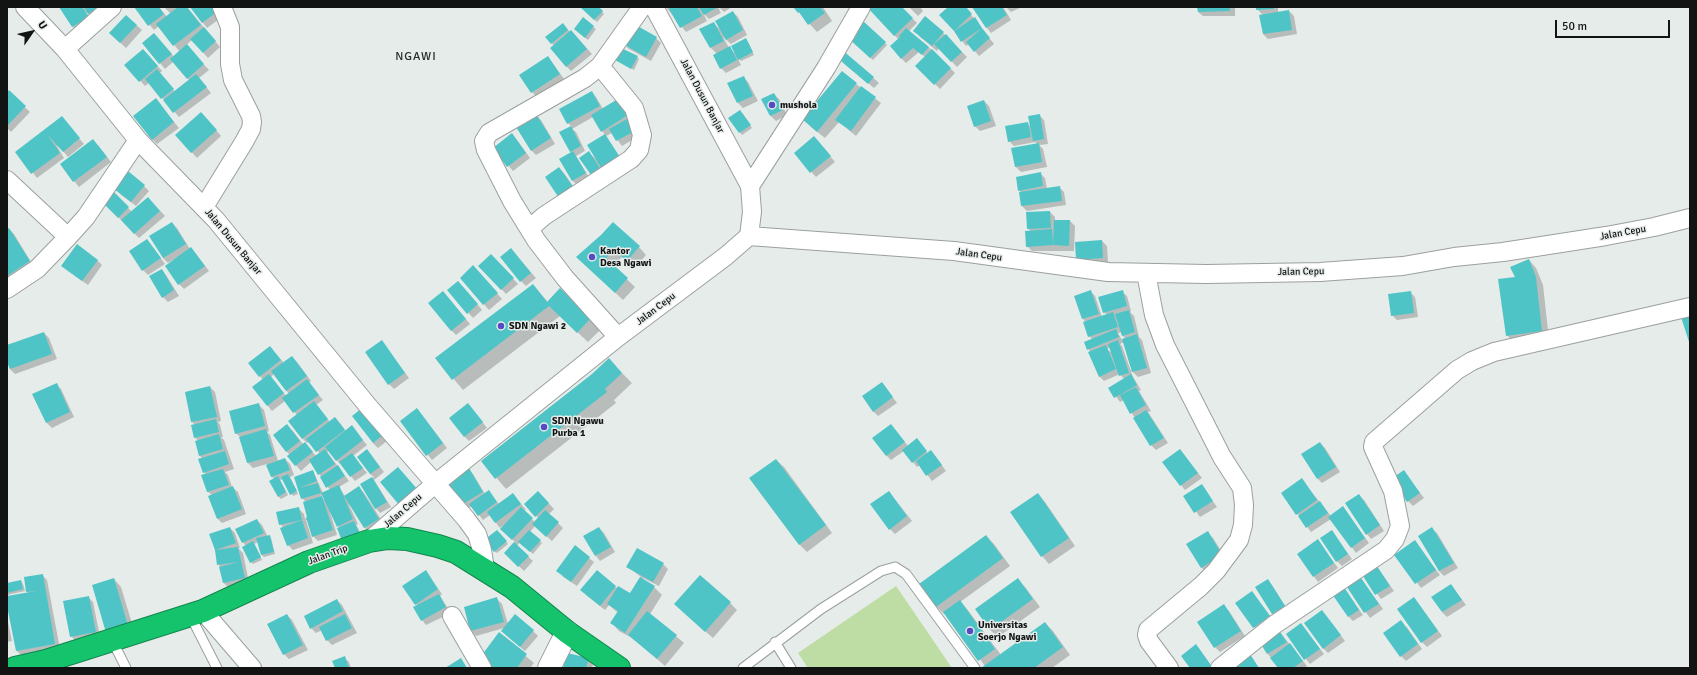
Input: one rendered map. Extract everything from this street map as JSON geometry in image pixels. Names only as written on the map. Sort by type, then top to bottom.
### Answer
[{"type":"highway","name":"Jalan Trip","points":[[15,668],[46,661],[196,613],[309,562],[369,540],[388,538],[407,539],[456,552],[512,587],[567,632],[619,668]]},
{"type":"main road","points":[[549,668],[567,632]]},
{"type":"street","name":"Jalan Dusun Banjar","points":[[25,7],[65,49],[138,140],[216,220],[368,406],[466,519],[477,534],[482,550],[485,569]]},
{"type":"street","points":[[65,49],[112,7]]},
{"type":"street","points":[[204,207],[244,142],[251,129],[252,122],[251,116],[233,80],[230,64],[230,26],[222,7]]},
{"type":"street","points":[[618,337],[565,278],[529,229],[512,201],[486,150],[484,141],[489,133],[585,78],[600,66],[642,7]]},
{"type":"street","name":"Jalan Dusun Banjar","points":[[654,7],[750,186]]},
{"type":"street","points":[[749,236],[752,212],[750,186],[826,68],[861,7]]},
{"type":"street","points":[[529,229],[544,216],[631,159],[639,150],[642,135],[634,108],[600,66]]},
{"type":"street","points":[[7,289],[37,269],[86,217],[138,140]]},
{"type":"street","points":[[7,180],[68,237]]},
{"type":"street","name":"Jalan Cepu","points":[[369,540],[435,484],[618,337],[726,256],[749,236],[954,251],[1108,272],[1320,272],[1391,267],[1454,257],[1503,252],[1606,236],[1654,227],[1690,218]]},
{"type":"street","points":[[1146,273],[1154,315],[1165,345],[1222,457],[1242,488],[1244,505],[1243,525],[1238,540],[1216,571],[1201,586],[1148,630],[1147,636],[1149,642],[1169,668]]},
{"type":"street","points":[[1220,668],[1274,625],[1386,550],[1395,539],[1400,526],[1392,491],[1373,446],[1374,442],[1457,370],[1472,361],[1494,352],[1690,307]]},
{"type":"street","points":[[196,613],[252,668]]},
{"type":"street","points":[[452,616],[482,668]]},
{"type":"lane","points":[[743,668],[821,609],[881,571],[895,567],[906,574],[976,668]]},
{"type":"lane","points":[[196,613],[217,668]]},
{"type":"lane","points":[[112,640],[126,668]]},
{"type":"lane","points":[[776,642],[792,668]]},
{"type":"green space","points":[[896,586],[952,668],[808,668],[798,653]]},
{"type":"building","points":[[59,7],[82,7],[89,17],[72,27]]},
{"type":"building","points":[[84,7],[100,7],[88,14]]},
{"type":"building","points":[[134,7],[159,7],[164,14],[148,26]]},
{"type":"building","points":[[178,7],[187,7],[201,25],[173,46],[156,24]]},
{"type":"building","points":[[190,7],[215,7],[218,11],[202,23]]},
{"type":"building","points":[[580,7],[599,7],[603,11],[594,20]]},
{"type":"building","points":[[672,7],[697,7],[702,16],[680,28],[669,9]]},
{"type":"building","points":[[699,7],[718,7],[704,15]]},
{"type":"building","points":[[793,7],[820,7],[825,13],[808,25],[799,12],[798,13]]},
{"type":"building","points":[[867,7],[902,7],[913,18],[894,36]]},
{"type":"building","points":[[948,7],[966,7],[972,14],[954,31],[939,15]]},
{"type":"building","points":[[972,7],[1002,7],[1007,15],[986,28]]},
{"type":"building","points":[[1197,7],[1230,7],[1230,11],[1198,12]]},
{"type":"building","points":[[1256,7],[1274,7],[1274,9],[1256,10]]},
{"type":"building","points":[[1289,10],[1292,30],[1263,34],[1259,15]]},
{"type":"building","points":[[733,11],[743,30],[726,40],[715,21]]},
{"type":"building","points":[[126,15],[137,25],[120,43],[109,33]]},
{"type":"building","points":[[925,16],[944,32],[932,46],[913,31]]},
{"type":"building","points":[[583,17],[594,26],[585,38],[574,29]]},
{"type":"building","points":[[975,17],[982,28],[961,42],[954,31]]},
{"type":"building","points":[[863,21],[886,42],[870,58],[848,38]]},
{"type":"building","points":[[714,22],[724,41],[710,48],[699,29]]},
{"type":"building","points":[[563,23],[568,30],[551,44],[545,37]]},
{"type":"building","points":[[634,24],[657,37],[646,57],[623,44]]},
{"type":"building","points":[[204,27],[216,41],[203,53],[190,39]]},
{"type":"building","points":[[906,28],[929,47],[922,55],[913,48],[901,59],[890,46],[900,37],[899,36]]},
{"type":"building","points":[[982,28],[990,38],[974,52],[966,42]]},
{"type":"building","points":[[571,30],[587,49],[566,67],[550,48]]},
{"type":"building","points":[[154,33],[172,54],[159,64],[142,43]]},
{"type":"building","points":[[946,34],[962,52],[951,62],[934,44]]},
{"type":"building","points":[[746,38],[753,52],[738,60],[731,46]]},
{"type":"building","points":[[187,44],[204,64],[187,79],[170,59]]},
{"type":"building","points":[[730,46],[737,60],[720,69],[713,55]]},
{"type":"building","points":[[621,48],[638,56],[631,69],[615,60]]},
{"type":"building","points":[[143,49],[158,66],[139,82],[124,65]]},
{"type":"building","points":[[841,49],[874,77],[868,84],[835,56]]},
{"type":"building","points":[[932,49],[951,68],[934,85],[915,66]]},
{"type":"building","points":[[548,56],[560,74],[531,93],[519,75]]},
{"type":"building","points":[[157,69],[174,89],[161,99],[145,79]]},
{"type":"building","points":[[842,71],[857,83],[817,132],[802,119]]},
{"type":"building","points":[[196,74],[207,87],[173,113],[163,100]]},
{"type":"building","points":[[744,76],[753,96],[737,103],[727,83]]},
{"type":"building","points":[[861,86],[876,97],[851,131],[835,120]]},
{"type":"building","points":[[9,90],[26,106],[7,126],[7,93]]},
{"type":"building","points":[[592,91],[600,106],[567,124],[559,109]]},
{"type":"building","name":"mushola","points":[[774,93],[783,110],[770,116],[761,99]]},
{"type":"building","points":[[156,98],[174,122],[152,140],[133,116]]},
{"type":"building","points":[[618,99],[628,115],[601,132],[591,115]]},
{"type":"building","points":[[984,100],[991,121],[974,127],[967,106]]},
{"type":"building","points":[[740,110],[751,125],[739,133],[728,118]]},
{"type":"building","points":[[201,112],[217,130],[191,153],[175,135]]},
{"type":"building","points":[[536,114],[551,138],[531,151],[516,127]]},
{"type":"building","points":[[1040,114],[1044,139],[1033,141],[1028,116]]},
{"type":"building","points":[[62,116],[80,138],[63,152],[47,134],[60,153],[31,174],[15,152]]},
{"type":"building","points":[[627,119],[635,131],[616,141],[609,129]]},
{"type":"building","points":[[1028,122],[1031,137],[1008,142],[1005,126]]},
{"type":"building","points":[[571,126],[581,146],[570,152],[559,132]]},
{"type":"building","points":[[512,133],[526,153],[507,167],[493,148]]},
{"type":"building","points":[[605,134],[623,162],[605,174],[587,145]]},
{"type":"building","points":[[814,136],[831,156],[810,173],[794,153]]},
{"type":"building","points":[[93,139],[107,157],[73,182],[60,164]]},
{"type":"building","points":[[1039,143],[1042,162],[1015,167],[1011,148]]},
{"type":"building","points":[[573,151],[586,173],[572,181],[559,159]]},
{"type":"building","points":[[589,151],[603,173],[594,179],[579,158]]},
{"type":"building","points":[[559,167],[576,191],[561,201],[545,177]]},
{"type":"building","points":[[128,171],[145,185],[131,202],[114,189]]},
{"type":"building","points":[[1041,172],[1043,186],[1018,191],[1016,177]]},
{"type":"building","points":[[1060,186],[1062,201],[1021,206],[1019,192]]},
{"type":"building","points":[[113,191],[129,207],[118,218],[102,202]]},
{"type":"building","points":[[148,197],[160,211],[134,234],[121,220]]},
{"type":"building","points":[[1050,211],[1051,228],[1027,229],[1026,212]]},
{"type":"building","points":[[1054,220],[1070,220],[1069,246],[1053,245]]},
{"type":"building","points":[[172,222],[186,244],[163,258],[149,236]]},
{"type":"building","name":"Kantor Desa Ngawi","points":[[613,222],[640,246],[627,261],[614,250],[606,258],[628,278],[615,293],[576,257]]},
{"type":"building","points":[[9,228],[30,261],[7,276],[7,229]]},
{"type":"building","points":[[1052,229],[1053,245],[1026,247],[1025,231]]},
{"type":"building","points":[[147,239],[161,258],[142,271],[129,251]]},
{"type":"building","points":[[1102,240],[1103,258],[1076,260],[1075,242]]},
{"type":"building","points":[[77,244],[98,260],[82,281],[61,266]]},
{"type":"building","points":[[191,247],[205,266],[178,285],[165,266]]},
{"type":"building","points":[[511,248],[531,273],[520,282],[500,257]]},
{"type":"building","points":[[491,254],[514,278],[501,290],[478,266]]},
{"type":"building","points":[[1529,259],[1536,277],[1542,331],[1506,336],[1498,279],[1515,277],[1510,267]]},
{"type":"building","points":[[473,265],[498,293],[483,305],[460,278]]},
{"type":"building","points":[[162,269],[174,290],[162,298],[149,276]]},
{"type":"building","points":[[458,281],[478,304],[467,314],[447,290]]},
{"type":"building","name":"SDN Ngawi 2","points":[[533,284],[547,302],[560,288],[591,318],[577,333],[549,306],[452,380],[435,358]]},
{"type":"building","points":[[1091,290],[1099,314],[1082,319],[1074,296]]},
{"type":"building","points":[[1123,290],[1127,306],[1103,313],[1098,297]]},
{"type":"building","points":[[443,291],[466,319],[451,331],[428,303]]},
{"type":"building","points":[[1411,291],[1414,313],[1391,316],[1388,294]]},
{"type":"building","points":[[1129,310],[1135,332],[1122,336],[1115,314]]},
{"type":"building","points":[[1113,312],[1118,327],[1088,337],[1083,322]]},
{"type":"building","points":[[1690,314],[1690,345],[1681,317]]},
{"type":"building","points":[[1116,329],[1119,337],[1087,350],[1084,342]]},
{"type":"building","points":[[44,332],[52,354],[10,369],[7,362],[7,345]]},
{"type":"building","points":[[1137,334],[1147,368],[1132,372],[1122,339]]},
{"type":"building","points":[[382,340],[405,373],[388,385],[365,352]]},
{"type":"building","points":[[1118,340],[1129,373],[1119,376],[1108,344]]},
{"type":"building","points":[[1106,345],[1116,369],[1099,377],[1088,352]]},
{"type":"building","points":[[270,346],[281,360],[259,377],[248,363]]},
{"type":"building","points":[[292,356],[307,376],[286,391],[271,371]]},
{"type":"building","name":"SDN Ngawu Purba 1","points":[[609,358],[622,373],[605,389],[607,392],[495,479],[481,461],[592,374]]},
{"type":"building","points":[[269,374],[284,393],[267,406],[252,387]]},
{"type":"building","points":[[1131,374],[1137,385],[1114,398],[1108,388]]},
{"type":"building","points":[[307,379],[319,395],[293,413],[282,398]]},
{"type":"building","points":[[882,382],[893,397],[873,412],[862,396]]},
{"type":"building","points":[[57,383],[70,412],[46,423],[32,394]]},
{"type":"building","points":[[210,386],[217,417],[191,422],[185,392]]},
{"type":"building","points":[[1136,387],[1146,405],[1130,414],[1120,395]]},
{"type":"building","points":[[314,401],[328,419],[302,439],[288,421]]},
{"type":"building","points":[[259,403],[265,426],[235,434],[229,411]]},
{"type":"building","points":[[468,403],[483,422],[464,437],[449,418]]},
{"type":"building","points":[[362,408],[383,435],[373,443],[352,416]]},
{"type":"building","points":[[417,408],[443,443],[426,456],[400,421]]},
{"type":"building","points":[[1146,410],[1164,438],[1150,446],[1133,418]]},
{"type":"building","points":[[335,417],[345,430],[316,452],[306,439]]},
{"type":"building","points":[[216,419],[219,432],[194,438],[191,425]]},
{"type":"building","points":[[287,424],[300,441],[286,452],[273,435]]},
{"type":"building","points":[[891,424],[905,442],[886,456],[872,438]]},
{"type":"building","points":[[352,425],[363,440],[336,461],[325,447]]},
{"type":"building","points":[[266,429],[274,456],[247,463],[239,437]]},
{"type":"building","points":[[219,434],[223,449],[199,456],[195,441]]},
{"type":"building","points":[[917,438],[927,451],[912,463],[902,450]]},
{"type":"building","points":[[305,442],[313,452],[295,466],[287,456]]},
{"type":"building","points":[[1320,442],[1336,467],[1317,479],[1301,454]]},
{"type":"building","points":[[325,449],[335,464],[318,475],[309,460]]},
{"type":"building","points":[[367,449],[380,467],[370,474],[357,457]]},
{"type":"building","points":[[1180,449],[1198,473],[1180,486],[1162,462]]},
{"type":"building","points":[[931,450],[942,465],[926,476],[916,461]]},
{"type":"building","points":[[225,451],[229,464],[203,473],[198,459]]},
{"type":"building","points":[[352,453],[363,468],[350,477],[339,462]]},
{"type":"building","points":[[285,458],[290,470],[271,477],[266,465]]},
{"type":"building","points":[[776,459],[826,525],[799,545],[749,478]]},
{"type":"building","points":[[338,465],[345,476],[326,488],[320,477]]},
{"type":"building","points":[[398,467],[418,490],[400,506],[380,482]]},
{"type":"building","points":[[469,468],[483,492],[461,505],[446,481]]},
{"type":"building","points":[[223,469],[229,485],[207,492],[201,475]]},
{"type":"building","points":[[313,470],[317,481],[299,488],[318,483],[321,493],[301,499],[294,477]]},
{"type":"building","points":[[1404,470],[1420,493],[1407,502],[1391,479]]},
{"type":"building","points":[[288,474],[297,491],[290,495],[281,477]]},
{"type":"building","points":[[278,476],[286,492],[278,497],[269,481]]},
{"type":"building","points":[[372,477],[387,502],[375,509],[360,484]]},
{"type":"building","points":[[1302,478],[1317,500],[1296,515],[1281,493]]},
{"type":"building","points":[[1202,484],[1213,501],[1194,513],[1183,496]]},
{"type":"building","points":[[339,485],[353,519],[337,527],[321,493]]},
{"type":"building","points":[[233,486],[242,509],[217,519],[208,496]]},
{"type":"building","points":[[359,486],[379,519],[364,528],[344,496]]},
{"type":"building","points":[[489,490],[497,502],[478,516],[469,504]]},
{"type":"building","points":[[538,491],[549,503],[535,517],[524,504]]},
{"type":"building","points":[[889,491],[907,516],[889,530],[870,504]]},
{"type":"building","points":[[513,493],[521,504],[495,523],[487,512]]},
{"type":"building","points":[[1038,493],[1069,538],[1041,557],[1010,512]]},
{"type":"building","points":[[1359,494],[1380,525],[1366,535],[1345,503]]},
{"type":"building","points":[[322,496],[333,530],[312,537],[303,502]]},
{"type":"building","points":[[1320,501],[1328,513],[1306,528],[1298,516]]},
{"type":"building","points":[[1343,506],[1365,538],[1351,548],[1328,517]]},
{"type":"building","points":[[299,507],[302,520],[279,525],[276,512]]},
{"type":"building","points":[[521,507],[533,518],[512,540],[500,529]]},
{"type":"building","points":[[545,510],[559,522],[546,537],[532,524]]},
{"type":"building","points":[[257,519],[264,533],[242,543],[235,529]]},
{"type":"building","points":[[302,520],[308,538],[287,546],[280,528]]},
{"type":"building","points":[[354,521],[360,534],[342,541],[337,528]]},
{"type":"building","points":[[230,527],[236,543],[215,550],[209,534]]},
{"type":"building","points":[[599,527],[611,547],[595,556],[583,536]]},
{"type":"building","points":[[1432,527],[1454,563],[1439,571],[1418,536]]},
{"type":"building","points":[[497,530],[507,541],[494,552],[484,540]]},
{"type":"building","points":[[529,530],[541,540],[530,552],[518,542]]},
{"type":"building","points":[[1332,530],[1348,554],[1336,562],[1320,538]]},
{"type":"building","points":[[1208,531],[1222,555],[1201,568],[1186,544]]},
{"type":"building","points":[[270,535],[274,552],[261,555],[256,538]]},
{"type":"building","points":[[986,535],[1003,558],[936,607],[919,584]]},
{"type":"building","points":[[1318,539],[1334,563],[1313,577],[1297,554]]},
{"type":"building","points":[[1415,540],[1436,570],[1415,584],[1394,555]]},
{"type":"building","points":[[253,541],[261,557],[250,563],[242,547]]},
{"type":"building","points":[[514,542],[529,556],[518,567],[504,553]]},
{"type":"building","points":[[575,545],[590,557],[571,582],[556,571]]},
{"type":"building","points":[[238,547],[245,578],[223,583],[219,567],[238,562],[217,565],[215,550]]},
{"type":"building","points":[[637,548],[664,563],[653,582],[626,567]]},
{"type":"building","points":[[1377,566],[1390,586],[1375,595],[1363,576]]},
{"type":"building","points":[[426,570],[438,589],[415,605],[402,586]]},
{"type":"building","points":[[597,570],[616,586],[600,606],[580,590]]},
{"type":"building","points":[[43,574],[55,644],[16,651],[7,606],[7,596],[36,591],[26,592],[24,577]]},
{"type":"building","points":[[700,575],[731,602],[705,632],[674,604]]},
{"type":"building","points":[[640,577],[655,586],[625,633],[610,623],[618,611],[607,604],[618,586],[630,593]]},
{"type":"building","points":[[114,578],[129,629],[107,636],[92,585]]},
{"type":"building","points":[[1018,578],[1033,599],[990,630],[975,609]]},
{"type":"building","points":[[1361,578],[1379,604],[1364,613],[1347,587]]},
{"type":"building","points":[[1268,579],[1285,606],[1272,614],[1255,587]]},
{"type":"building","points":[[21,580],[23,589],[7,593],[7,583]]},
{"type":"building","points":[[1451,584],[1462,600],[1442,612],[1431,597]]},
{"type":"building","points":[[1344,587],[1359,610],[1348,617],[1332,594]]},
{"type":"building","points":[[1252,591],[1270,616],[1253,628],[1235,603]]},
{"type":"building","points":[[439,594],[446,607],[421,621],[413,607]]},
{"type":"building","points":[[89,596],[96,632],[70,637],[63,601]]},
{"type":"building","points":[[497,597],[504,622],[470,631],[464,607]]},
{"type":"building","points":[[1414,597],[1438,631],[1421,643],[1397,609]]},
{"type":"building","points":[[337,599],[343,611],[310,629],[304,616]]},
{"type":"building","points":[[960,600],[995,649],[978,661],[943,612]]},
{"type":"building","points":[[1224,604],[1241,631],[1214,648],[1197,622]]},
{"type":"building","points":[[1322,610],[1341,635],[1323,649],[1304,623]]},
{"type":"building","points":[[647,611],[677,635],[657,659],[628,635]]},
{"type":"building","points":[[287,614],[303,645],[283,655],[267,624]]},
{"type":"building","points":[[345,614],[352,628],[326,641],[319,627]]},
{"type":"building","points":[[515,614],[534,630],[520,647],[501,631]]},
{"type":"building","points":[[1401,620],[1418,644],[1400,657],[1383,633]]},
{"type":"building","points":[[1045,622],[1063,647],[1034,668],[981,668]]},
{"type":"building","points":[[1301,623],[1320,649],[1304,660],[1286,634]]},
{"type":"building","points":[[1278,629],[1287,642],[1267,654],[1259,641]]},
{"type":"building","points":[[499,632],[527,654],[517,668],[492,668],[479,659]]},
{"type":"building","points":[[1290,643],[1303,661],[1293,668],[1278,668],[1270,658]]},
{"type":"building","points":[[1196,644],[1213,668],[1190,668],[1181,656]]},
{"type":"building","points":[[567,653],[589,658],[586,668],[563,668]]},
{"type":"building","points":[[1250,654],[1259,668],[1232,668]]},
{"type":"building","points":[[345,656],[349,668],[335,668],[332,661]]},
{"type":"building","points":[[461,658],[467,668],[445,668]]},
{"type":"place","name":"mushola","points":[[772,105]]},
{"type":"place","name":"Kantor Desa Ngawi","points":[[592,257]]},
{"type":"place","name":"SDN Ngawi 2","points":[[501,326]]},
{"type":"place","name":"SDN Ngawu Purba 1","points":[[544,427]]},
{"type":"place","name":"Universitas Soerjo Ngawi","points":[[970,631]]},
{"type":"district","name":"NGAWI","points":[[416,57]]}]
